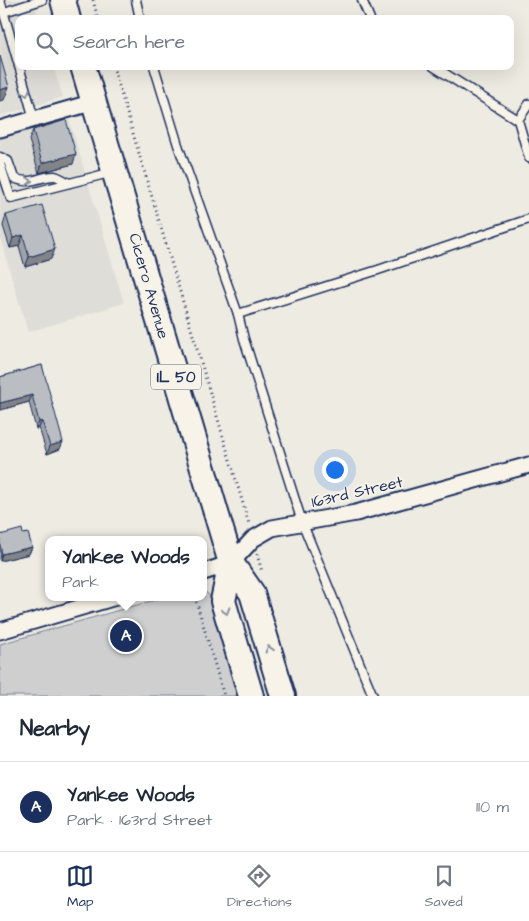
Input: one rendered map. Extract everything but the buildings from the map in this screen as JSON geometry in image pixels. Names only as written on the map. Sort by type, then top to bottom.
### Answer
[{"type":"main road","points":[[63,0],[67,15]]},
{"type":"main road","name":"Cicero Avenue","points":[[84,70],[231,563],[252,593],[283,696]]},
{"type":"main road","name":"Cicero Avenue","points":[[231,563],[223,601],[251,696]]},
{"type":"street","points":[[0,129],[94,102]]},
{"type":"street","name":"163rd Street","points":[[207,571],[231,563],[253,539],[272,528],[356,513],[529,465]]},
{"type":"street","points":[[0,631],[102,601]]},
{"type":"lane","points":[[0,0],[15,52]]},
{"type":"lane","points":[[4,12],[42,0]]},
{"type":"lane","points":[[136,0],[139,15]]},
{"type":"lane","points":[[362,0],[368,15]]},
{"type":"lane","points":[[20,70],[34,119]]},
{"type":"lane","points":[[155,70],[182,154],[238,314],[244,339],[302,522],[373,696]]},
{"type":"lane","points":[[439,70],[518,120],[529,158]]},
{"type":"lane","points":[[518,120],[529,104]]},
{"type":"lane","points":[[0,157],[8,161],[14,178],[21,181],[32,182],[55,176],[69,183]]},
{"type":"lane","points":[[0,164],[11,198],[115,171]]},
{"type":"lane","points":[[238,314],[378,270],[529,219]]},
{"type":"path","points":[[93,0],[97,15]]},
{"type":"path","points":[[114,70],[253,539]]},
{"type":"path","points":[[196,601],[224,696]]},
{"type":"shaded area","points":[[0,0],[33,0],[38,15],[15,15],[15,70],[54,70],[63,97],[0,116]]},
{"type":"shaded area","points":[[68,116],[124,303],[28,332],[0,238],[0,134]]},
{"type":"shaded area","points":[[207,593],[215,602],[243,696],[0,696],[0,644],[151,601],[207,601]]},
{"type":"place","name":"Yankee Woods","points":[[126,636]]}]
